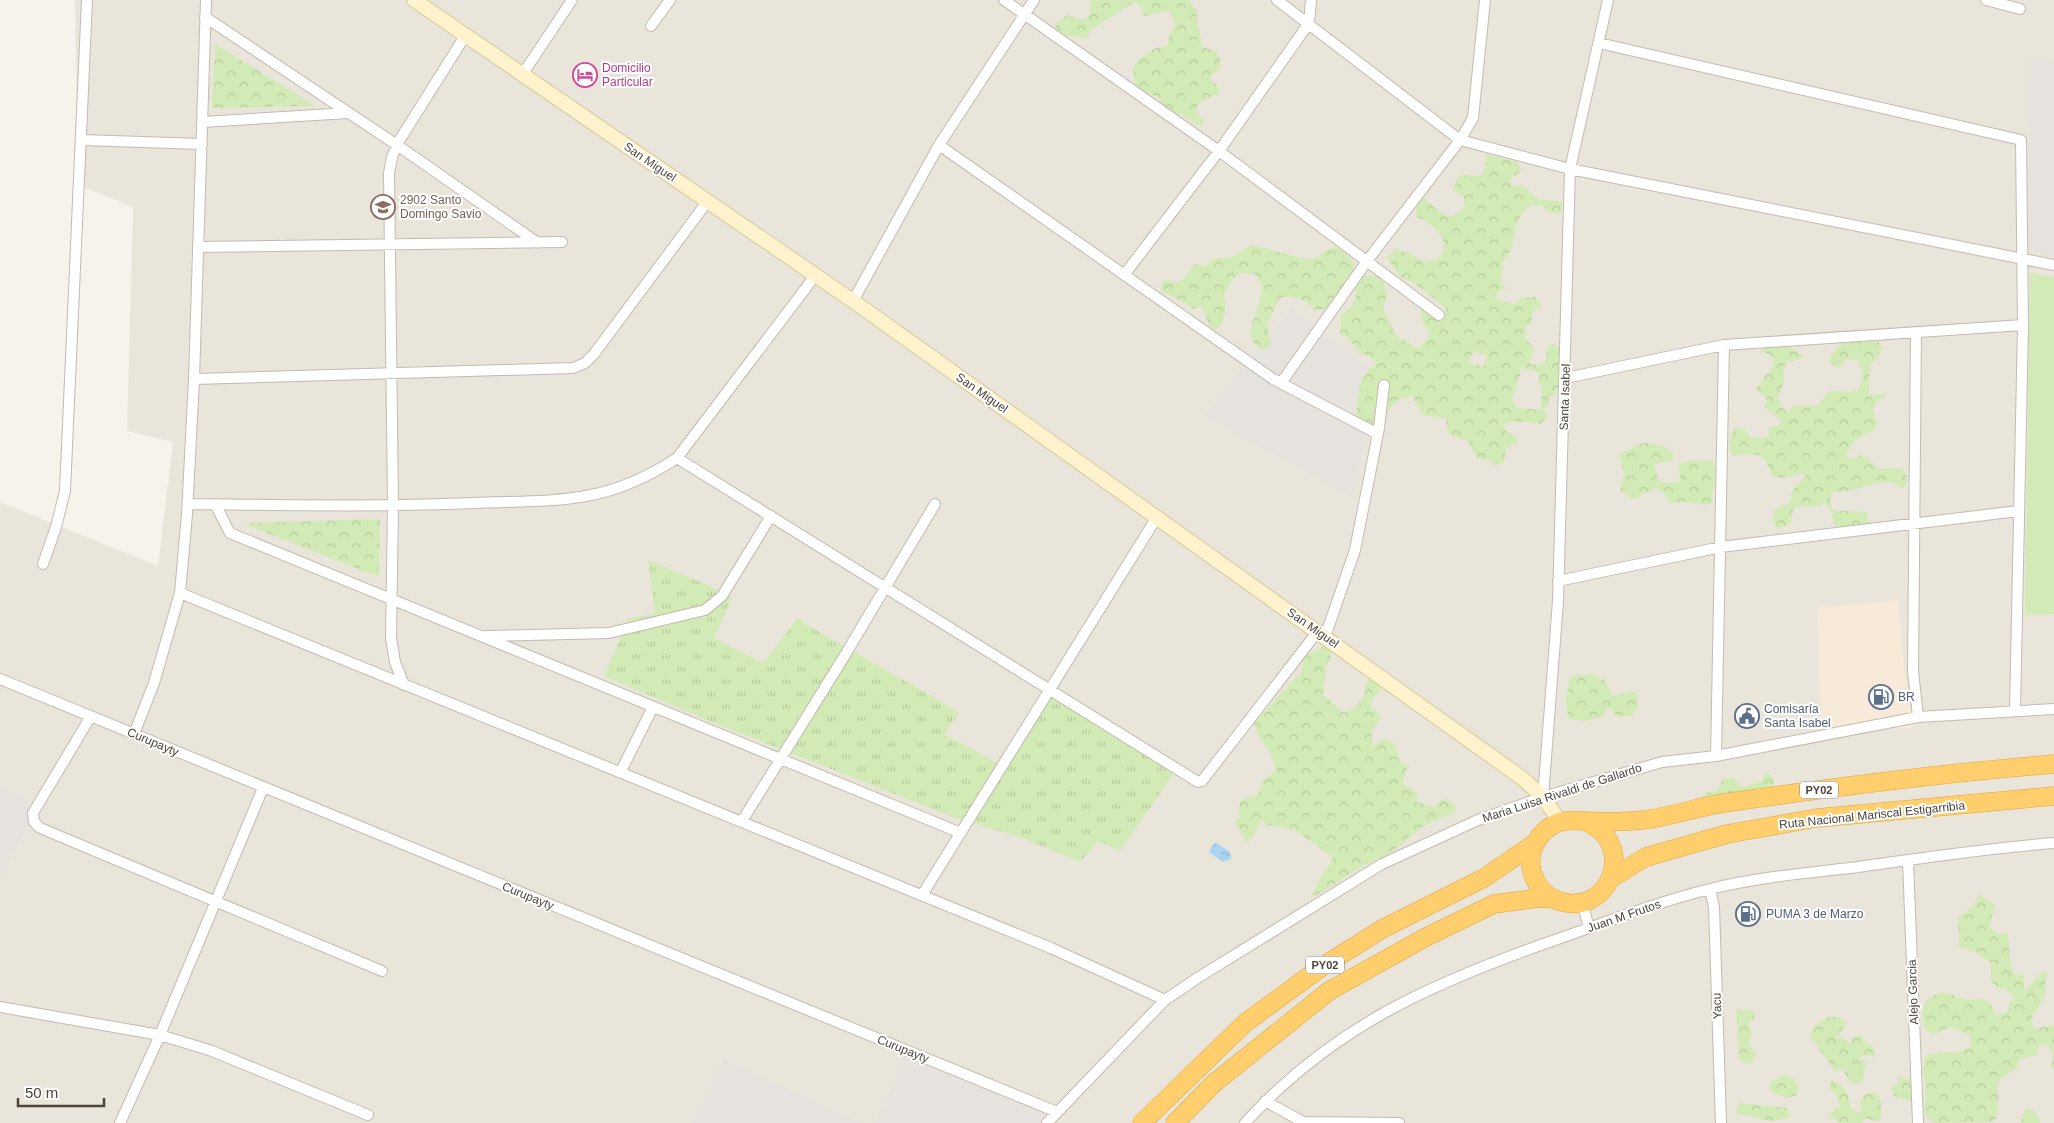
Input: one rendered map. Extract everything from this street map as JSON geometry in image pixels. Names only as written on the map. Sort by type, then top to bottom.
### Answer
[{"type":"highway","name":"PY02","points":[[1142,1123],[1245,1023],[1320,968],[1382,929],[1484,878],[1535,843],[1546,830],[1560,822],[1644,820],[1721,804],[1936,774],[2054,764]]},
{"type":"highway","name":"Ruta Nacional Mariscal Estigarribia","points":[[1610,880],[1646,857],[1727,834],[1817,818],[2054,796]]},
{"type":"highway","points":[[1584,821],[1604,833],[1612,846],[1614,860],[1610,880]]},
{"type":"highway","points":[[1535,843],[1531,856],[1533,875],[1540,887],[1555,899]]},
{"type":"highway","name":"PY02","points":[[1175,1123],[1213,1084],[1329,991],[1426,937],[1494,904],[1539,898],[1555,899],[1568,903],[1582,902],[1601,892],[1610,880]]},
{"type":"street","points":[[43,564],[56,527],[65,491],[87,0]]},
{"type":"street","points":[[134,734],[154,683],[180,592],[188,504],[194,379],[206,0]]},
{"type":"street","name":"San Miguel","points":[[414,0],[853,302],[1322,634],[1522,778],[1543,797],[1560,822]]},
{"type":"street","points":[[522,75],[572,0]]},
{"type":"street","points":[[651,26],[670,0]]},
{"type":"street","points":[[1004,0],[1219,151],[1439,315]]},
{"type":"street","points":[[853,302],[939,144],[1034,0]]},
{"type":"street","points":[[1277,0],[1460,140],[1570,168],[2054,265]]},
{"type":"street","points":[[1124,275],[1219,151],[1309,23],[1311,0]]},
{"type":"street","points":[[1281,383],[1367,261],[1460,140],[1475,113],[1485,0]]},
{"type":"street","name":"Santa Isabel","points":[[1543,797],[1558,581],[1566,378],[1570,168],[1608,0]]},
{"type":"street","points":[[1986,0],[2020,9]]},
{"type":"street","points":[[205,17],[397,145],[538,243]]},
{"type":"street","points":[[404,685],[395,662],[391,638],[393,506],[389,173],[392,157],[397,145],[465,36]]},
{"type":"street","points":[[1599,43],[2021,140],[2023,259],[2014,711]]},
{"type":"street","points":[[202,122],[348,113]]},
{"type":"street","points":[[82,140],[202,144]]},
{"type":"street","points":[[939,144],[1281,383],[1378,434]]},
{"type":"street","points":[[194,379],[573,368],[585,363],[594,354],[707,202]]},
{"type":"street","points":[[198,247],[389,246],[562,242]]},
{"type":"street","points":[[188,504],[393,506],[564,500],[592,495],[654,473],[677,458],[815,276]]},
{"type":"street","points":[[1566,378],[1687,351],[1724,345],[1916,334],[2022,325]]},
{"type":"street","points":[[1916,334],[1912,671],[1918,717]]},
{"type":"street","points":[[1716,756],[1724,345]]},
{"type":"street","points":[[677,458],[1200,782],[1322,634],[1355,550],[1378,434],[1384,385]]},
{"type":"street","points":[[215,504],[230,533],[961,833]]},
{"type":"street","points":[[742,821],[886,587],[934,504]]},
{"type":"street","points":[[1558,581],[1721,547],[2018,511]]},
{"type":"street","points":[[480,636],[609,634],[705,610],[722,596],[771,516]]},
{"type":"street","points":[[922,895],[1157,517]]},
{"type":"street","points":[[180,592],[1051,948],[1166,1000]]},
{"type":"street","name":"Curupayty","points":[[0,679],[1057,1112]]},
{"type":"street","points":[[621,771],[653,707]]},
{"type":"street","name":"Maria Luisa Rivaldi de Gallardo","points":[[1047,1123],[1166,1000],[1215,966],[1382,864],[1478,820],[1543,797],[1662,762],[1716,756],[1918,717],[2054,709]]},
{"type":"street","points":[[91,716],[33,813],[34,822],[40,828],[382,971]]},
{"type":"street","points":[[120,1123],[160,1035],[263,788]]},
{"type":"street","name":"Juan M Frutos","points":[[1245,1123],[1302,1066],[1373,1018],[1424,990],[1507,956],[1651,906],[1710,889],[1758,880],[2002,847],[2054,843]]},
{"type":"street","name":"Alejo Garcia","points":[[1908,860],[1918,1123]]},
{"type":"street","name":"Yacu","points":[[1710,889],[1714,907],[1721,1123]]},
{"type":"street","points":[[1582,902],[1589,928]]},
{"type":"street","points":[[0,1007],[160,1035],[212,1051],[368,1114]]},
{"type":"street","points":[[1265,1101],[1303,1123],[1399,1123]]},
{"type":"shaded area","points":[[75,0],[2054,0],[2054,1123],[0,1123],[0,502],[158,566],[173,442],[127,431],[133,207],[78,185]]},
{"type":"shaded area","points":[[2031,59],[2054,63],[2054,256],[2026,251]]},
{"type":"shaded area","points":[[1291,309],[1379,376],[1353,497],[1205,416]]},
{"type":"shaded area","points":[[1898,600],[1905,676],[1914,728],[1821,729],[1817,608]]},
{"type":"shaded area","points":[[0,786],[39,806],[0,876]]},
{"type":"shaded area","points":[[905,1055],[1050,1117],[1044,1123],[876,1123]]},
{"type":"shaded area","points":[[724,1060],[860,1123],[693,1123]]},
{"type":"green space","points":[[1090,0],[1189,0],[1198,12],[1197,19],[1202,47],[1215,51],[1220,58],[1220,70],[1212,74],[1210,78],[1220,89],[1220,93],[1202,101],[1196,108],[1204,126],[1195,124],[1182,114],[1167,111],[1159,97],[1146,93],[1138,87],[1134,79],[1134,65],[1145,54],[1168,46],[1169,34],[1174,29],[1174,18],[1168,11],[1144,16],[1140,6],[1134,2],[1090,31],[1087,39],[1065,35],[1055,29],[1056,22],[1068,15],[1080,19],[1087,18],[1090,12]]},
{"type":"green space","points":[[215,44],[316,106],[212,108]]},
{"type":"green space","points":[[1486,154],[1516,162],[1522,170],[1511,178],[1510,186],[1521,185],[1539,199],[1562,202],[1561,213],[1550,212],[1542,206],[1530,205],[1519,219],[1512,247],[1503,260],[1501,284],[1507,288],[1499,291],[1496,300],[1515,304],[1521,298],[1535,297],[1543,306],[1534,309],[1531,323],[1526,326],[1525,339],[1531,344],[1534,352],[1529,363],[1535,365],[1545,363],[1548,346],[1551,344],[1559,347],[1561,375],[1560,383],[1554,394],[1550,397],[1547,408],[1541,409],[1542,385],[1539,383],[1538,372],[1520,367],[1513,401],[1514,405],[1524,409],[1543,410],[1548,416],[1541,424],[1514,421],[1503,424],[1507,433],[1518,437],[1518,440],[1506,449],[1504,462],[1501,465],[1494,465],[1489,460],[1478,459],[1468,441],[1448,434],[1446,418],[1422,415],[1413,396],[1396,402],[1375,430],[1358,422],[1357,404],[1361,384],[1366,372],[1377,363],[1370,357],[1360,353],[1347,337],[1340,334],[1341,315],[1354,302],[1356,283],[1361,277],[1368,276],[1382,275],[1387,295],[1383,308],[1397,337],[1414,347],[1420,348],[1430,334],[1421,319],[1422,307],[1428,309],[1437,321],[1445,320],[1446,308],[1414,283],[1401,278],[1387,258],[1396,248],[1426,262],[1437,258],[1442,253],[1444,247],[1443,240],[1434,228],[1416,217],[1417,202],[1424,198],[1438,211],[1452,217],[1465,208],[1464,198],[1452,189],[1460,175],[1482,176],[1485,168]],"holes":[[[1473,351],[1487,355],[1484,367],[1469,363]]]},
{"type":"green space","points":[[1253,245],[1305,259],[1315,258],[1336,247],[1345,252],[1354,263],[1355,273],[1331,309],[1314,310],[1309,303],[1299,299],[1280,298],[1267,323],[1271,346],[1263,350],[1254,343],[1251,334],[1252,324],[1262,292],[1260,283],[1254,274],[1240,273],[1233,279],[1224,295],[1224,318],[1216,329],[1211,329],[1201,306],[1193,309],[1182,301],[1161,291],[1162,282],[1168,280],[1175,283],[1184,279],[1194,264],[1206,266],[1212,259],[1232,257]]},
{"type":"green space","points":[[2030,273],[2054,277],[2054,614],[2025,615]]},
{"type":"green space","points":[[1865,338],[1879,342],[1882,348],[1877,360],[1870,364],[1869,395],[1886,393],[1885,397],[1878,400],[1873,410],[1878,424],[1872,432],[1856,440],[1845,455],[1855,459],[1860,455],[1866,457],[1879,469],[1894,468],[1904,470],[1908,481],[1903,489],[1897,485],[1885,482],[1830,494],[1831,507],[1835,511],[1861,511],[1868,514],[1868,521],[1875,525],[1850,531],[1835,526],[1832,513],[1825,502],[1820,506],[1794,507],[1790,524],[1777,529],[1773,521],[1774,510],[1790,503],[1792,491],[1806,476],[1802,473],[1786,478],[1773,477],[1763,458],[1750,454],[1733,455],[1730,444],[1735,427],[1745,429],[1750,437],[1763,438],[1769,436],[1769,427],[1778,426],[1781,421],[1764,406],[1767,401],[1765,396],[1755,389],[1771,371],[1774,360],[1771,355],[1760,351],[1773,346],[1783,346],[1793,349],[1805,357],[1791,362],[1788,360],[1784,368],[1784,382],[1778,397],[1781,406],[1788,413],[1793,406],[1818,405],[1829,391],[1850,392],[1860,389],[1862,371],[1858,360],[1847,359],[1839,368],[1830,363],[1830,356],[1842,343]]},
{"type":"green space","points":[[1643,443],[1660,445],[1668,449],[1675,456],[1671,461],[1654,464],[1659,481],[1668,483],[1680,482],[1679,464],[1683,462],[1696,460],[1713,461],[1716,472],[1711,504],[1670,503],[1664,493],[1658,488],[1636,498],[1630,498],[1620,490],[1624,474],[1619,454]]},
{"type":"green space","points":[[380,519],[379,577],[242,523]]},
{"type":"green space","points":[[648,560],[714,588],[732,598],[714,638],[763,663],[797,619],[959,712],[944,734],[997,763],[1043,692],[1174,773],[1120,851],[1098,841],[1080,862],[1022,838],[953,817],[717,724],[604,676],[629,618],[655,614]]},
{"type":"green space","points":[[1329,646],[1331,657],[1326,668],[1323,695],[1344,713],[1354,708],[1361,701],[1365,693],[1366,682],[1370,678],[1384,685],[1373,698],[1370,706],[1382,716],[1372,731],[1372,746],[1386,739],[1394,744],[1402,764],[1410,765],[1406,770],[1403,783],[1419,795],[1416,802],[1433,807],[1441,800],[1447,799],[1455,806],[1456,810],[1426,825],[1383,857],[1361,867],[1324,891],[1311,897],[1319,880],[1333,859],[1330,855],[1295,830],[1267,825],[1261,819],[1255,833],[1247,843],[1235,822],[1239,818],[1240,801],[1258,794],[1263,780],[1276,771],[1272,758],[1254,723],[1300,675],[1303,668],[1303,657]]},
{"type":"green space","points":[[1592,674],[1605,680],[1612,696],[1631,691],[1637,694],[1638,707],[1632,716],[1616,716],[1612,709],[1607,708],[1603,717],[1587,721],[1568,719],[1566,699],[1570,676]]},
{"type":"green space","points":[[1765,773],[1771,775],[1774,780],[1772,790],[1700,799],[1705,793],[1718,790],[1723,778],[1734,778],[1740,786],[1746,786],[1762,781]]},
{"type":"green space","points":[[1979,894],[1995,905],[1989,927],[1998,934],[2008,933],[2010,961],[2014,974],[2024,976],[2024,991],[2042,972],[2048,972],[2044,997],[2032,1016],[2032,1020],[2036,1029],[2054,1025],[2054,1071],[2052,1067],[2052,1051],[2046,1044],[2039,1045],[2035,1056],[2021,1058],[2016,1069],[2000,1079],[1998,1084],[1998,1107],[1993,1122],[1936,1123],[1929,1120],[1924,1112],[1926,1096],[1923,1066],[1927,1056],[1963,1050],[1969,1047],[1971,1043],[1969,1035],[1950,1027],[1934,1034],[1926,1031],[1922,1018],[1924,1005],[1932,996],[1938,993],[1946,993],[1968,999],[1985,1000],[1995,1014],[2007,1013],[2010,1002],[2015,997],[2006,989],[1997,988],[1991,981],[1991,963],[1976,952],[1959,947],[1958,917],[1974,906]]},
{"type":"green space","points":[[1736,1009],[1751,1010],[1755,1013],[1754,1018],[1748,1024],[1752,1032],[1750,1038],[1751,1048],[1756,1054],[1752,1062],[1747,1064],[1739,1060]]},
{"type":"green space","points":[[1828,1017],[1839,1017],[1847,1023],[1836,1038],[1845,1039],[1851,1046],[1852,1038],[1861,1034],[1865,1042],[1874,1047],[1875,1057],[1866,1055],[1858,1058],[1866,1062],[1863,1081],[1855,1084],[1847,1078],[1844,1070],[1835,1071],[1810,1036],[1813,1027]]},
{"type":"green space","points":[[1783,1075],[1792,1077],[1798,1086],[1797,1095],[1788,1098],[1771,1092],[1770,1083]]},
{"type":"green space","points":[[1899,1077],[1915,1081],[1915,1096],[1911,1101],[1894,1096],[1890,1087],[1898,1084]]},
{"type":"green space","points":[[1831,1079],[1845,1090],[1849,1098],[1850,1108],[1861,1114],[1860,1104],[1864,1095],[1873,1092],[1880,1097],[1882,1116],[1878,1122],[1866,1118],[1862,1123],[1840,1123],[1828,1116],[1840,1105],[1837,1096],[1830,1088]]},
{"type":"green space","points":[[1739,1103],[1788,1108],[1790,1117],[1777,1121],[1768,1121],[1738,1114],[1736,1113]]},
{"type":"green space","points":[[2025,1109],[2033,1110],[2040,1123],[2021,1123]]},
{"type":"water","points":[[1215,842],[1230,852],[1231,859],[1223,862],[1209,852]]},
{"type":"place","name":"Domicilio Particular","points":[[585,75]]},
{"type":"place","name":"2902 Santo Domingo Savio","points":[[383,207]]},
{"type":"place","name":"BR","points":[[1881,697]]},
{"type":"place","name":"Comisaría Santa Isabel","points":[[1747,716]]},
{"type":"place","name":"PUMA 3 de Marzo","points":[[1748,914]]}]
